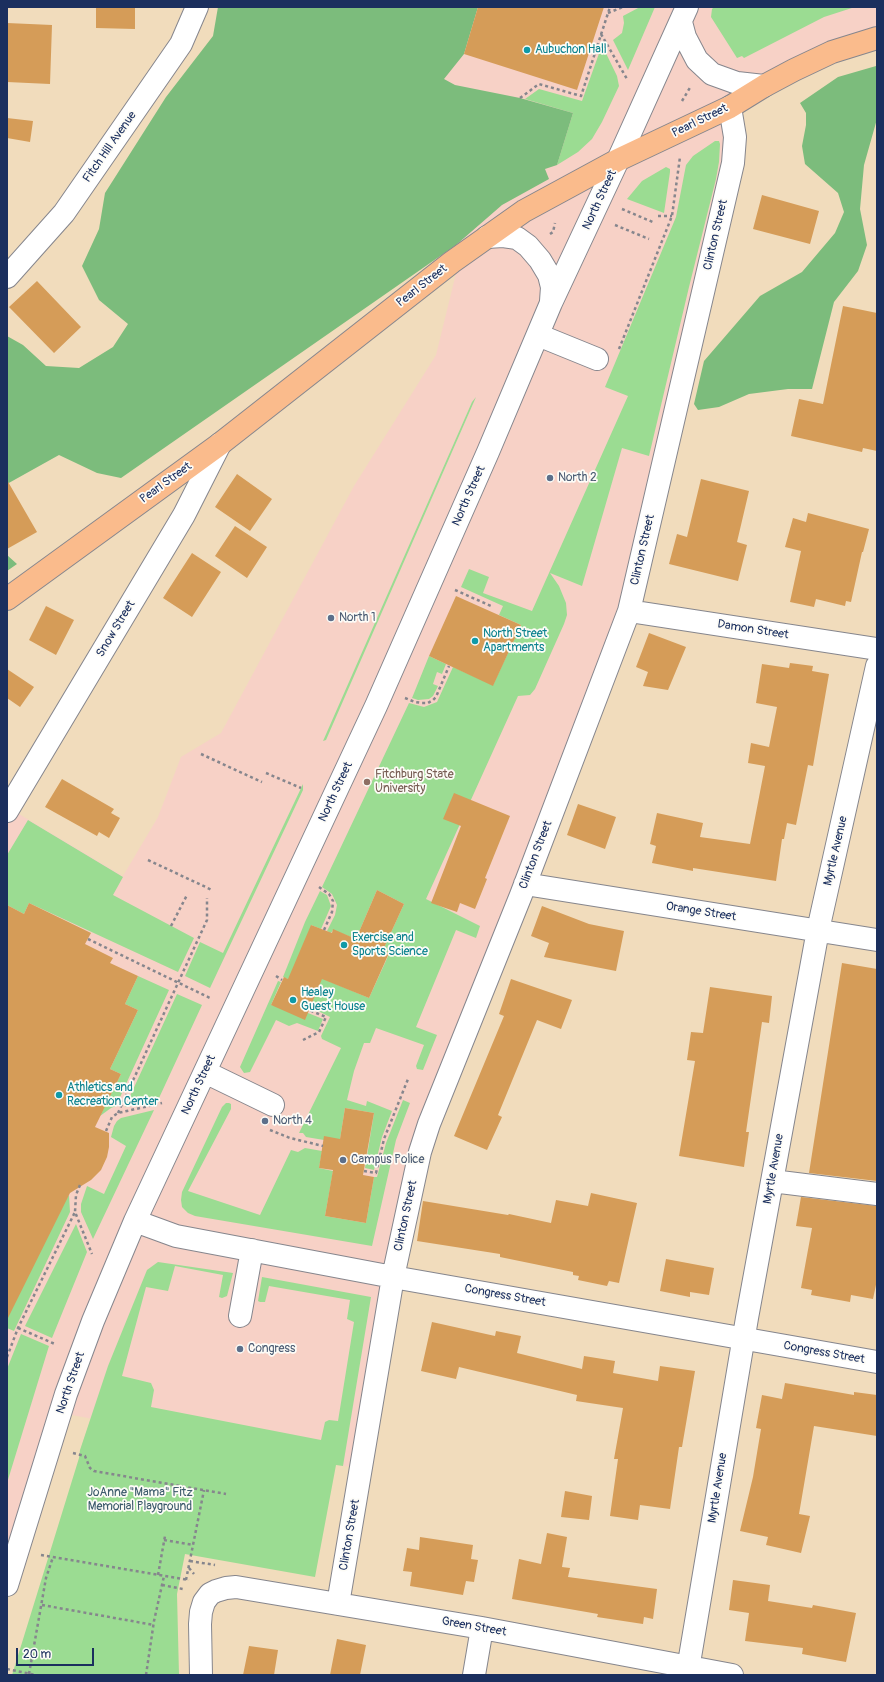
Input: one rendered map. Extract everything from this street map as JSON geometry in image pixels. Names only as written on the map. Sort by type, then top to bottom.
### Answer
[{"type":"main road","name":"Pearl Street","points":[[7,599],[220,444],[452,262],[524,211],[618,160],[730,107],[764,86],[832,52],[877,38]]},
{"type":"street","name":"Fitch Hill Avenue","points":[[7,277],[64,213],[180,44],[197,7]]},
{"type":"street","points":[[684,15],[685,37],[697,60],[712,74],[737,83],[764,86]]},
{"type":"street","name":"North Street","points":[[7,1585],[13,1546],[66,1394],[93,1321],[136,1221],[376,706],[551,302],[684,15]]},
{"type":"street","name":"Clinton Street","points":[[338,1604],[394,1277],[420,1152],[428,1124],[525,884],[629,611],[733,163],[735,137],[730,107]]},
{"type":"street","points":[[487,237],[504,236],[517,238],[528,246],[540,260],[549,275],[552,287],[551,302]]},
{"type":"street","points":[[538,335],[607,356]]},
{"type":"street","name":"Snow Street","points":[[7,811],[184,515],[220,444]]},
{"type":"street","name":"Damon Street","points":[[629,611],[877,649]]},
{"type":"street","name":"Myrtle Avenue","points":[[688,1671],[743,1338],[818,930],[877,666]]},
{"type":"street","name":"Orange Street","points":[[525,884],[877,940]]},
{"type":"street","points":[[205,1072],[272,1105]]},
{"type":"street","points":[[772,1180],[877,1194]]},
{"type":"street","name":"Congress Street","points":[[136,1221],[176,1236],[394,1277],[877,1362]]},
{"type":"street","points":[[240,1316],[252,1250]]},
{"type":"street","name":"Green Street","points":[[201,1675],[201,1612],[204,1602],[210,1594],[226,1588],[248,1588],[482,1628],[688,1671],[732,1675]]},
{"type":"street","points":[[474,1675],[482,1628]]},
{"type":"path","points":[[520,98],[540,84],[581,96],[610,7]]},
{"type":"path","points":[[608,14],[623,7]]},
{"type":"path","points":[[601,34],[627,79]]},
{"type":"path","points":[[681,103],[693,82]]},
{"type":"path","points":[[607,356],[672,216],[680,156]]},
{"type":"path","points":[[620,208],[655,223]]},
{"type":"path","points":[[548,236],[553,232],[556,216]]},
{"type":"path","points":[[658,216],[672,216]]},
{"type":"path","points":[[612,224],[648,239]]},
{"type":"path","points":[[453,589],[491,606]]},
{"type":"path","points":[[405,697],[415,702],[422,703],[428,703],[433,700],[436,697],[449,666]]},
{"type":"path","points":[[201,754],[262,782]]},
{"type":"path","points":[[266,773],[301,788]]},
{"type":"path","points":[[148,860],[212,890]]},
{"type":"path","points":[[318,887],[329,894],[333,901],[332,912],[324,930]]},
{"type":"path","points":[[171,926],[187,895]]},
{"type":"path","points":[[118,1114],[207,920],[207,898]]},
{"type":"path","points":[[88,939],[210,998]]},
{"type":"path","points":[[276,976],[282,980]]},
{"type":"path","points":[[303,1040],[320,1032],[326,1017],[309,1010]]},
{"type":"path","points":[[364,1170],[376,1173],[384,1139],[408,1079]]},
{"type":"path","points":[[106,1131],[112,1117],[118,1114],[162,1103]]},
{"type":"path","points":[[269,1130],[290,1138],[323,1146]]},
{"type":"path","points":[[7,1357],[18,1328],[75,1212],[76,1195],[80,1185]]},
{"type":"path","points":[[75,1212],[92,1254]]},
{"type":"path","points":[[18,1328],[55,1344]]},
{"type":"path","points":[[73,1453],[85,1456],[90,1468],[94,1471],[226,1494]]},
{"type":"path","points":[[40,1555],[188,1580],[190,1560],[204,1490]]},
{"type":"path","points":[[158,1575],[165,1536]]},
{"type":"path","points":[[164,1540],[193,1545]]},
{"type":"path","points":[[29,1674],[46,1578],[53,1557]]},
{"type":"path","points":[[190,1560],[219,1566]]},
{"type":"path","points":[[189,1568],[194,1574]]},
{"type":"path","points":[[146,1675],[164,1576]]},
{"type":"path","points":[[162,1585],[185,1590]]},
{"type":"path","points":[[42,1605],[154,1625]]},
{"type":"path","points":[[7,1669],[36,1675]]},
{"type":"shaded area","name":"Fitchburg State University","points":[[375,7],[877,7],[877,38],[730,107],[735,137],[629,611],[442,1090],[361,1469],[61,1413],[7,1585],[7,811],[9,808],[123,876],[158,817],[181,757],[221,733],[354,486],[436,355],[460,257],[372,17]]},
{"type":"green space","points":[[218,7],[478,7],[464,54],[444,79],[455,85],[520,98],[573,113],[557,165],[545,169],[549,179],[502,205],[456,245],[121,478],[97,473],[59,455],[7,484],[7,336],[23,345],[46,366],[79,368],[113,347],[128,324],[99,300],[82,266],[99,229],[105,193],[166,97],[213,36]]},
{"type":"green space","points":[[640,7],[655,7],[628,70],[613,40],[622,33],[624,23],[623,16]]},
{"type":"green space","points":[[714,7],[855,7],[824,17],[744,58],[742,56],[737,58],[711,17],[712,9]]},
{"type":"green space","points":[[602,45],[617,76],[619,86],[592,139],[578,152],[557,165],[573,113],[525,99],[539,89],[582,101]]},
{"type":"green space","points":[[876,66],[877,119],[864,165],[860,209],[867,245],[858,271],[834,302],[812,389],[788,389],[749,394],[719,407],[698,410],[694,404],[704,361],[760,296],[802,272],[835,233],[844,212],[838,193],[805,164],[802,146],[806,125],[806,113],[800,103],[838,77]]},
{"type":"green space","points":[[715,141],[719,141],[720,144],[716,179],[649,456],[622,448],[582,586],[550,573],[559,586],[566,603],[567,615],[564,624],[535,689],[530,695],[518,696],[426,899],[480,926],[476,938],[456,930],[416,1027],[437,1035],[423,1070],[417,1069],[416,1066],[424,1045],[376,1028],[370,1043],[364,1043],[354,1071],[347,1100],[366,1106],[367,1101],[392,1111],[382,1137],[374,1170],[365,1168],[374,1113],[345,1108],[340,1139],[324,1140],[306,1137],[303,1133],[299,1133],[341,1048],[322,1039],[321,1036],[330,1017],[310,1007],[317,991],[283,977],[305,922],[320,891],[327,895],[331,906],[321,929],[311,925],[312,974],[369,998],[389,954],[383,950],[404,904],[377,890],[356,939],[333,930],[331,933],[327,931],[335,915],[337,905],[332,894],[322,887],[409,703],[424,707],[437,702],[453,667],[493,685],[521,625],[499,615],[503,606],[461,587],[469,569],[489,577],[483,593],[532,611],[628,396],[605,387],[676,217],[686,165],[693,156]]},
{"type":"green space","points":[[666,167],[670,169],[670,172],[664,213],[627,199],[642,181]]},
{"type":"green space","points":[[476,397],[326,740],[323,741],[472,402]]},
{"type":"green space","points":[[7,555],[17,564],[7,571]]},
{"type":"green space","points":[[429,656],[446,664],[442,674],[437,672],[433,684],[438,686],[433,696],[429,699],[418,700],[412,698]]},
{"type":"green space","points":[[303,784],[303,790],[210,988],[185,976],[200,942],[223,953]]},
{"type":"green space","points":[[28,820],[123,877],[113,895],[194,938],[178,972],[29,903],[24,914],[7,905],[7,855]]},
{"type":"green space","points":[[138,976],[169,990],[116,1106],[100,1116],[121,1074],[110,1069],[138,1010],[125,1004]]},
{"type":"green space","points":[[278,981],[281,982],[271,1005],[308,1013],[323,1019],[318,1031],[297,1023],[289,1026],[276,1020],[250,1072],[244,1073],[240,1067]]},
{"type":"green space","points":[[177,994],[202,1005],[159,1098],[125,1107]]},
{"type":"green space","points":[[403,1100],[410,1103],[396,1140],[372,1246],[195,1216],[188,1213],[182,1207],[182,1192],[222,1107],[226,1103],[229,1103],[231,1104],[231,1109],[188,1191],[260,1215],[291,1150],[298,1152],[305,1148],[322,1151],[319,1168],[333,1171],[325,1216],[366,1223],[374,1177],[377,1177],[386,1143]]},
{"type":"green space","points":[[154,1110],[93,1239],[81,1212],[81,1204],[87,1186],[104,1194],[126,1146],[111,1137],[114,1126],[121,1118]]},
{"type":"green space","points":[[69,1195],[70,1212],[14,1331],[7,1328],[7,1286]]},
{"type":"green space","points":[[76,1224],[87,1252],[52,1338],[25,1326]]},
{"type":"green space","name":"JoAnne \"Mama\" Fitz Memorial Playground","points":[[158,1262],[233,1273],[227,1296],[222,1298],[219,1297],[223,1275],[175,1266],[168,1291],[146,1287],[122,1376],[151,1383],[154,1390],[151,1407],[321,1440],[325,1422],[329,1420],[338,1421],[354,1322],[347,1319],[350,1300],[269,1286],[265,1302],[260,1302],[258,1301],[262,1277],[371,1297],[343,1466],[336,1465],[315,1577],[185,1554],[177,1594],[179,1675],[12,1675],[79,1458],[80,1450],[108,1366],[147,1270]]},
{"type":"green space","points":[[21,1334],[49,1346],[7,1483],[7,1369]]},
{"type":"building","points":[[96,7],[135,7],[135,29],[96,28]]},
{"type":"building","name":"Aubuchon Hall","points":[[478,7],[604,7],[577,90],[464,54]]},
{"type":"building","points":[[7,23],[52,25],[50,84],[7,82]]},
{"type":"building","points":[[7,118],[33,121],[30,142],[7,138]]},
{"type":"building","points":[[762,195],[819,211],[810,244],[753,229]]},
{"type":"building","points":[[37,281],[81,327],[54,353],[9,307]]},
{"type":"building","points":[[843,306],[877,313],[877,451],[863,448],[862,452],[791,436],[799,399],[823,404]]},
{"type":"building","points":[[237,474],[272,499],[250,531],[215,507]]},
{"type":"building","points":[[701,479],[749,491],[737,542],[747,545],[738,581],[669,564],[677,534],[687,537]]},
{"type":"building","points":[[7,480],[37,532],[7,549]]},
{"type":"building","points":[[808,513],[869,529],[862,552],[851,602],[846,601],[845,606],[816,599],[814,607],[790,602],[801,551],[785,547],[793,518],[806,522]]},
{"type":"building","points":[[235,526],[267,547],[247,578],[215,556]]},
{"type":"building","points":[[192,553],[221,572],[192,617],[163,598]]},
{"type":"building","name":"North Street Apartments","points":[[456,596],[521,625],[493,686],[429,656]]},
{"type":"building","points":[[46,606],[74,620],[56,655],[29,640]]},
{"type":"building","points":[[649,633],[686,647],[668,690],[643,686],[648,672],[636,667]]},
{"type":"building","points":[[790,663],[813,666],[812,671],[829,674],[813,766],[808,765],[796,825],[787,823],[784,839],[782,839],[776,881],[693,868],[693,871],[652,863],[656,846],[650,844],[657,813],[703,823],[700,837],[750,844],[765,766],[748,763],[751,743],[769,747],[777,707],[756,703],[762,664],[789,668]]},
{"type":"building","points":[[7,669],[34,687],[20,707],[7,698]]},
{"type":"building","points":[[62,779],[114,809],[111,813],[120,818],[109,838],[99,832],[97,836],[45,807]]},
{"type":"building","points":[[454,793],[510,816],[485,878],[487,879],[475,909],[460,903],[457,912],[431,903],[461,826],[443,819]]},
{"type":"building","points":[[578,804],[616,817],[605,849],[567,835]]},
{"type":"building","name":"Exercise and Sports Science","points":[[377,890],[404,904],[383,950],[389,953],[369,998],[322,979],[305,1020],[271,1005],[284,977],[288,979],[311,925],[332,933],[333,929],[356,939]]},
{"type":"building","name":"Athletics and Recreation Center","points":[[29,903],[91,933],[85,944],[113,958],[110,963],[138,976],[125,1004],[138,1010],[110,1069],[121,1074],[95,1127],[109,1133],[107,1157],[101,1170],[91,1180],[70,1193],[7,1320],[7,905],[24,914]]},
{"type":"building","points":[[542,906],[589,924],[624,931],[616,971],[544,957],[549,943],[531,936]]},
{"type":"building","points":[[842,963],[877,969],[877,1181],[809,1173]]},
{"type":"building","points":[[511,979],[572,1000],[561,1029],[537,1020],[498,1115],[502,1117],[487,1150],[454,1136],[504,1016],[499,1014]]},
{"type":"building","points":[[710,987],[772,996],[769,1023],[762,1022],[746,1132],[749,1132],[744,1167],[679,1156],[695,1061],[687,1060],[691,1032],[703,1033]]},
{"type":"building","name":"Campus Police","points":[[345,1108],[374,1113],[363,1175],[374,1177],[366,1223],[325,1216],[333,1170],[319,1168],[324,1136],[340,1139]]},
{"type":"building","points":[[591,1193],[637,1203],[619,1283],[609,1281],[607,1286],[578,1280],[579,1276],[573,1275],[573,1272],[500,1257],[500,1254],[417,1241],[423,1201],[509,1214],[551,1223],[556,1200],[588,1206]]},
{"type":"building","points":[[801,1197],[877,1206],[877,1280],[873,1299],[851,1295],[850,1302],[811,1295],[812,1290],[801,1288],[812,1228],[796,1226]]},
{"type":"building","points":[[666,1259],[714,1268],[709,1295],[690,1292],[690,1297],[660,1291]]},
{"type":"building","points":[[432,1322],[495,1336],[496,1331],[521,1336],[517,1353],[582,1369],[584,1356],[615,1361],[613,1373],[658,1381],[660,1366],[695,1371],[682,1447],[679,1447],[670,1509],[640,1505],[638,1520],[610,1516],[618,1459],[614,1459],[623,1408],[576,1401],[577,1395],[459,1367],[456,1379],[421,1371]]},
{"type":"building","points":[[785,1383],[854,1395],[854,1392],[877,1395],[877,1436],[814,1426],[799,1514],[810,1516],[801,1553],[766,1545],[768,1537],[740,1531],[753,1477],[761,1429],[756,1428],[762,1395],[782,1399]]},
{"type":"building","points":[[565,1491],[592,1496],[589,1520],[561,1517]]},
{"type":"building","points":[[547,1533],[567,1537],[562,1567],[570,1568],[568,1577],[657,1589],[653,1619],[644,1617],[643,1624],[597,1617],[598,1614],[512,1599],[519,1559],[541,1564]]},
{"type":"building","points":[[420,1537],[473,1545],[471,1559],[478,1560],[474,1582],[466,1581],[463,1595],[410,1586],[412,1572],[403,1571],[407,1548],[419,1550]]},
{"type":"building","points":[[733,1580],[770,1585],[768,1601],[812,1608],[813,1605],[856,1613],[846,1662],[802,1654],[803,1648],[745,1641],[749,1613],[729,1610]]},
{"type":"building","points":[[337,1639],[366,1645],[360,1675],[330,1675]]},
{"type":"building","points":[[249,1646],[278,1650],[274,1675],[243,1675]]},
{"type":"place","name":"Aubuchon Hall","points":[[527,50]]},
{"type":"place","name":"North 2","points":[[550,478]]},
{"type":"place","name":"North 1","points":[[331,618]]},
{"type":"place","name":"North Street Apartments","points":[[475,641]]},
{"type":"place","name":"Fitchburg State University","points":[[367,782]]},
{"type":"place","name":"Exercise and Sports Science","points":[[344,945]]},
{"type":"place","name":"Healey Guest House","points":[[293,1000]]},
{"type":"place","name":"Athletics and Recreation Center","points":[[59,1095]]},
{"type":"place","name":"North 4","points":[[265,1121]]},
{"type":"place","name":"Campus Police","points":[[343,1160]]},
{"type":"place","name":"Congress","points":[[240,1349]]}]
